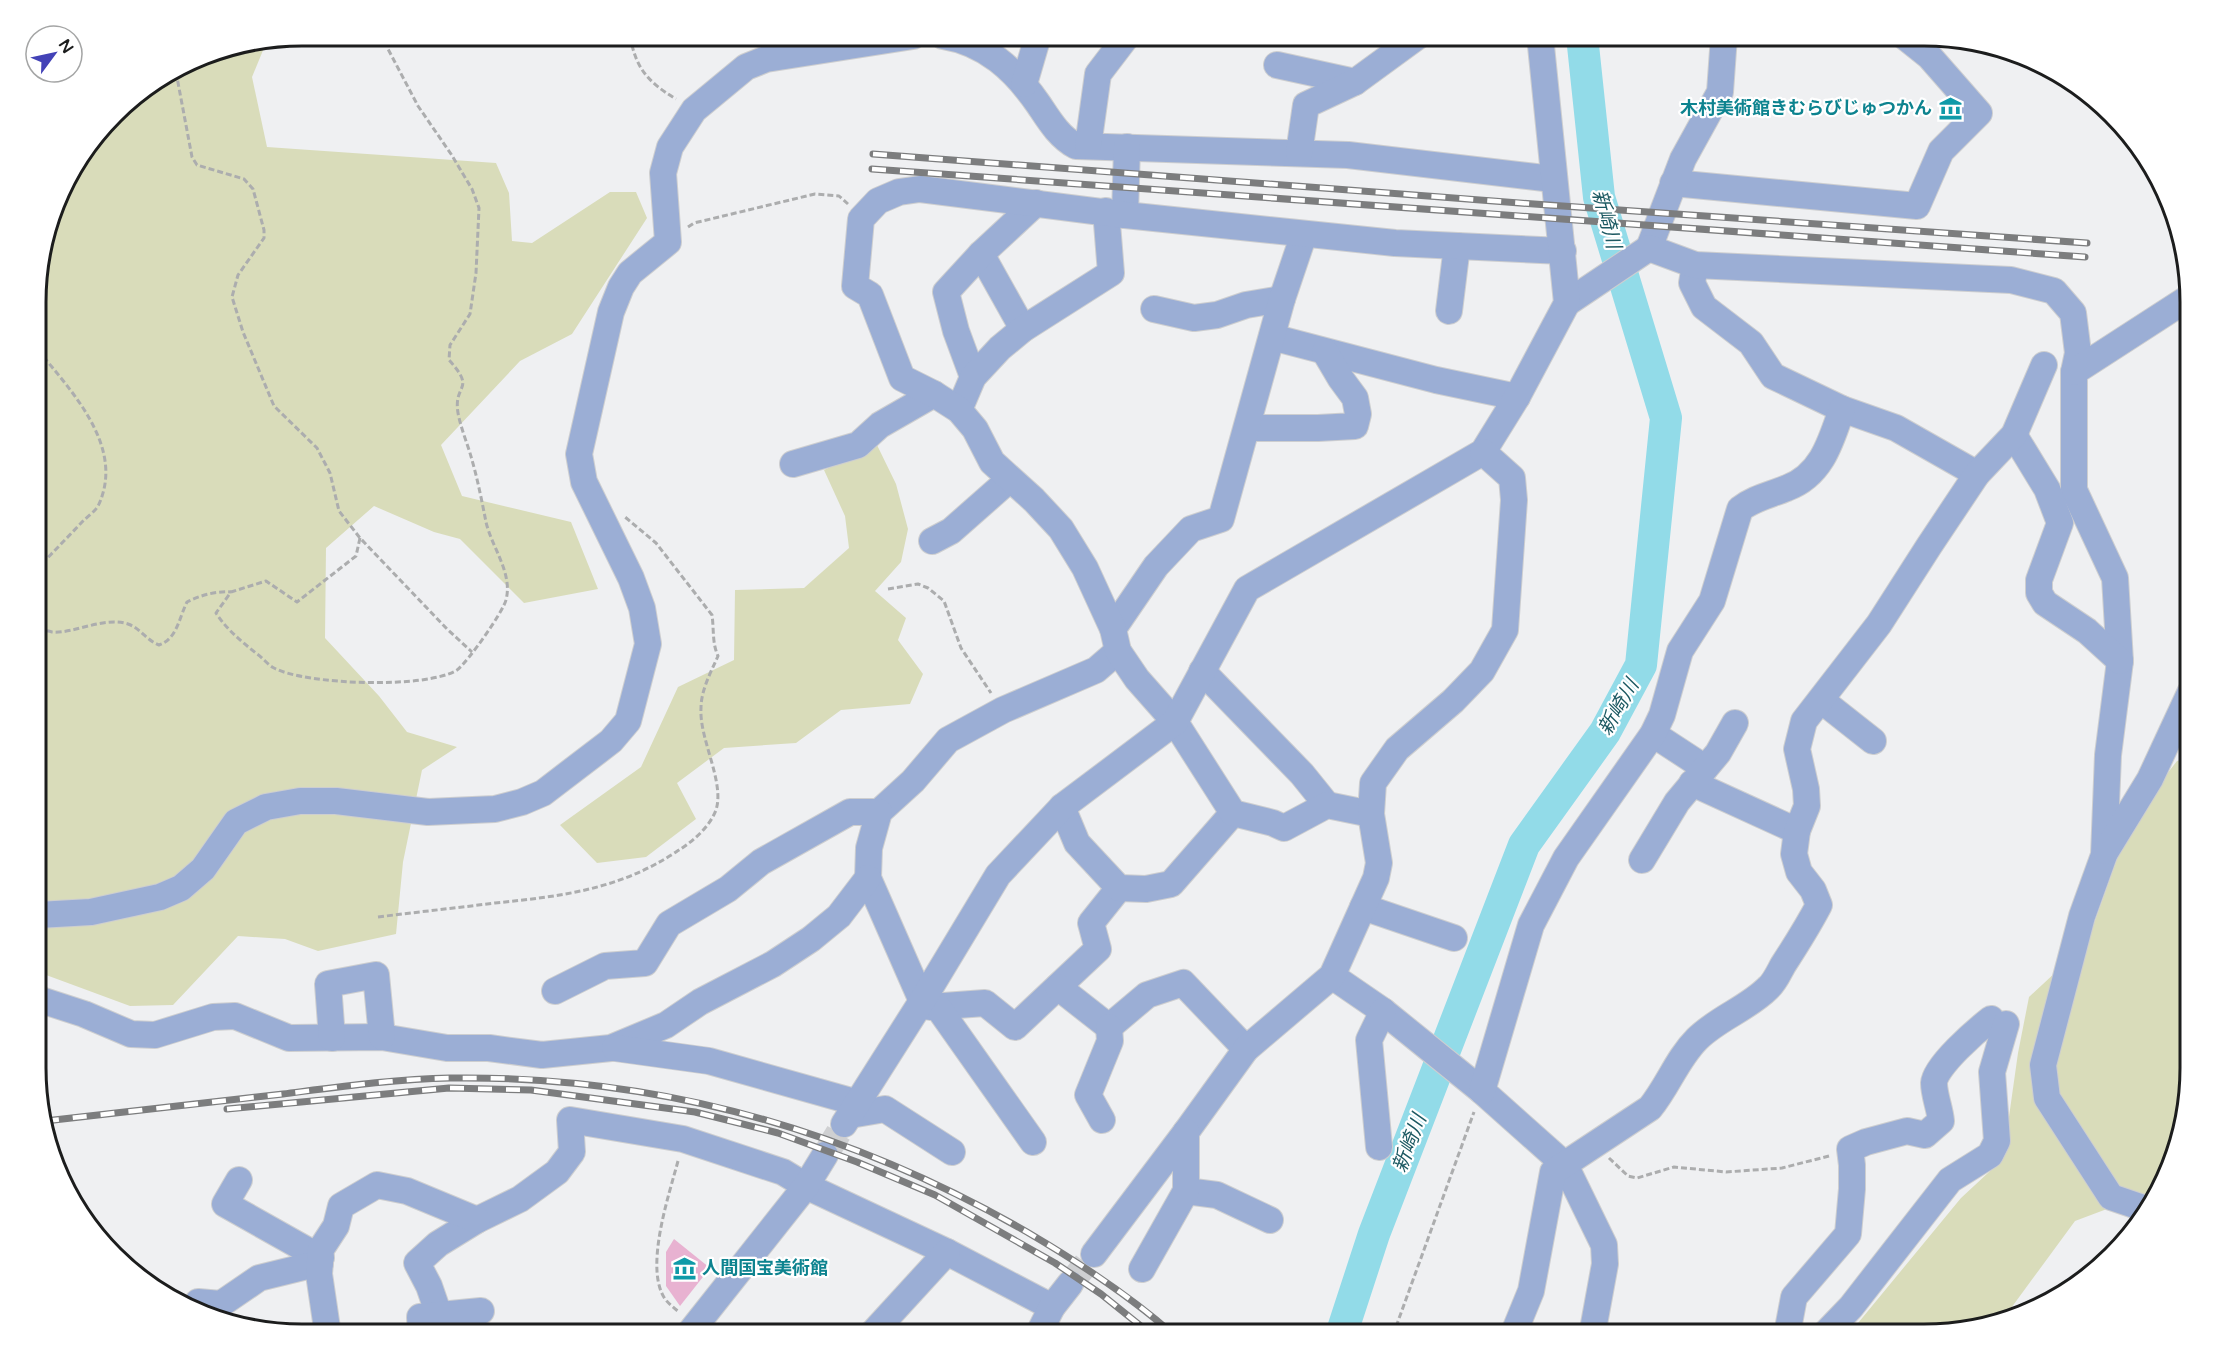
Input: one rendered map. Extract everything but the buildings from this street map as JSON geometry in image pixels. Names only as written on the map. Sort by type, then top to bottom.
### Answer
[{"type":"street","points":[[46,915],[91,912],[160,897],[182,888],[203,869],[236,822],[266,807],[300,801],[336,801],[428,812],[495,809],[522,802],[543,793],[611,741],[628,721],[648,644],[642,608],[631,578],[584,482],[579,454],[611,312],[621,287],[630,273],[668,242],[663,173],[670,147],[694,110],[746,67],[766,59],[849,46]]},
{"type":"street","points":[[977,46],[991,53],[1024,84],[1065,140],[1076,146],[1348,155],[1553,180]]},
{"type":"street","points":[[1024,84],[1035,46]]},
{"type":"street","points":[[1088,146],[1098,74],[1119,46]]},
{"type":"street","points":[[1299,153],[1306,105],[1355,82],[1404,46]]},
{"type":"street","points":[[1541,46],[1567,303]]},
{"type":"street","points":[[850,1114],[929,1004],[998,875],[1062,807],[1175,722],[1247,589],[1483,452],[1517,397],[1567,303],[1644,252],[1683,159],[1720,92],[1723,46]]},
{"type":"street","points":[[1673,183],[1917,206],[1941,152],[1979,113],[1929,56],[1916,46]]},
{"type":"street","points":[[1277,65],[1355,82]]},
{"type":"street","points":[[959,410],[973,377],[1000,348],[1023,329],[1111,273],[1116,213],[1126,147]]},
{"type":"street","points":[[1327,805],[1284,828],[1233,813],[1175,722],[1137,680],[1116,640],[1085,568],[1061,529],[1034,500],[992,462],[975,429],[959,410],[902,378],[870,295],[855,286],[861,219],[878,201],[899,192],[920,189],[1304,234],[1456,246],[1563,251]]},
{"type":"street","points":[[973,377],[956,331],[946,292],[981,254],[1036,203]]},
{"type":"street","points":[[1033,1142],[929,1004],[868,878],[869,848],[879,812],[913,781],[948,740],[1003,710],[1096,670],[1116,640],[1156,566],[1191,530],[1221,519],[1282,299],[1304,234]]},
{"type":"street","points":[[1449,310],[1456,246]]},
{"type":"street","points":[[1644,252],[1695,265],[2011,280],[2054,291],[2073,313],[2078,353],[2074,372],[2074,490],[2115,578],[2120,661],[2108,755],[2104,855]]},
{"type":"street","points":[[981,254],[1023,329]]},
{"type":"street","points":[[1695,265],[1692,283],[1704,307],[1751,343],[1773,376],[1842,409],[1896,428],[1977,474]]},
{"type":"street","points":[[1154,309],[1194,318],[1217,315],[1246,305],[1282,299]]},
{"type":"street","points":[[2074,372],[2180,303]]},
{"type":"street","points":[[1272,337],[1436,380],[1517,397]]},
{"type":"street","points":[[1247,428],[1354,426],[1358,414],[1355,398],[1325,352]]},
{"type":"street","points":[[1518,1324],[1531,1291],[1553,1172],[1650,1108],[1661,1095],[1685,1053],[1697,1039],[1712,1026],[1750,1004],[1770,987],[1819,905],[1813,890],[1799,872],[1794,854],[1797,831],[1807,806],[1797,749],[1804,721],[1879,624],[1977,474],[2014,435],[2044,365]]},
{"type":"street","points":[[793,464],[858,445],[880,426],[934,394]]},
{"type":"street","points":[[1476,1085],[1531,925],[1566,858],[1653,734],[1662,715],[1680,651],[1712,601],[1740,509],[1751,501],[1790,488],[1813,472],[1825,456],[1842,409]]},
{"type":"street","points":[[2014,435],[2047,489],[2060,523],[2039,580],[2038,593],[2045,603],[2087,631],[2120,661]]},
{"type":"street","points":[[1094,1254],[1246,1049],[1332,976],[1376,878],[1379,863],[1371,814],[1374,783],[1397,749],[1453,701],[1482,671],[1505,630],[1514,500],[1512,478],[1483,452]]},
{"type":"street","points":[[932,541],[951,531],[1010,479]]},
{"type":"street","points":[[1202,671],[1302,774],[1327,805],[1371,814]]},
{"type":"street","points":[[1821,700],[1873,741]]},
{"type":"street","points":[[2140,1207],[2111,1197],[2047,1098],[2043,1065],[2079,927],[2104,855],[2150,779],[2180,714]]},
{"type":"street","points":[[1642,860],[1677,802],[1718,753],[1735,723]]},
{"type":"street","points":[[1653,734],[1699,776],[1797,831]]},
{"type":"street","points":[[1062,807],[1077,843],[1119,888],[1146,889],[1171,884],[1233,813]]},
{"type":"street","points":[[555,991],[605,966],[645,963],[669,924],[728,889],[760,862],[850,812],[879,812]]},
{"type":"street","points":[[611,1048],[666,1025],[700,1002],[773,964],[839,916],[868,878]]},
{"type":"street","points":[[929,1004],[986,1003],[1015,1027],[1098,948],[1091,923],[1119,888]]},
{"type":"street","points":[[1363,907],[1454,938]]},
{"type":"street","points":[[332,1038],[328,984],[376,975],[382,1037]]},
{"type":"street","points":[[1332,976],[1383,1011],[1476,1085],[1565,1165],[1604,1245],[1605,1264],[1594,1324]]},
{"type":"street","points":[[1109,1027],[1147,995],[1183,983],[1246,1049]]},
{"type":"street","points":[[1058,987],[1109,1027],[1110,1041],[1089,1095],[1102,1120]]},
{"type":"street","points":[[46,1002],[84,1014],[131,1034],[155,1035],[213,1017],[235,1016],[289,1038],[382,1037],[447,1048],[489,1048],[542,1055],[611,1048],[709,1061],[850,1114],[885,1109],[952,1152]]},
{"type":"street","points":[[1379,1147],[1369,1040],[1383,1011]]},
{"type":"street","points":[[1788,1324],[1794,1298],[1848,1234],[1852,1189],[1850,1149],[1866,1142],[1907,1131],[1925,1134],[1934,1129],[1941,1121],[1934,1083],[1938,1073],[1964,1041],[1998,1022],[1992,1072],[1997,1141],[1990,1155],[1950,1180],[1835,1324]]},
{"type":"street","points":[[439,1315],[429,1286],[417,1263],[438,1244],[477,1220],[520,1199],[557,1172],[572,1152],[570,1120],[683,1138],[783,1172],[806,1186],[946,1252],[1052,1307]]},
{"type":"street","points":[[1142,1269],[1186,1191],[1186,1132]]},
{"type":"street","points":[[697,1324],[806,1186],[825,1155]]},
{"type":"street","points":[[239,1180],[225,1204],[320,1261]]},
{"type":"street","points":[[326,1324],[319,1274],[321,1249],[336,1226],[341,1206],[377,1185],[407,1191],[477,1220]]},
{"type":"street","points":[[1186,1191],[1217,1195],[1270,1220]]},
{"type":"street","points":[[881,1324],[946,1252]]},
{"type":"street","points":[[198,1302],[221,1304],[259,1278],[320,1261]]},
{"type":"street","points":[[1044,1324],[1052,1307],[1070,1284]]},
{"type":"street","points":[[420,1324],[420,1317],[481,1311]]},
{"type":"path","points":[[231,592],[216,613],[234,637],[275,669],[298,675],[348,682],[395,683],[441,678],[459,669],[503,610],[507,598],[507,579],[486,524],[483,502],[458,411],[464,384],[462,375],[449,360],[450,345],[470,315],[476,273],[479,208],[472,189],[413,96],[388,46]]},
{"type":"path","points":[[633,46],[640,70],[655,86],[694,110]]},
{"type":"path","points":[[177,79],[192,157],[197,165],[244,178],[253,189],[261,215],[264,238],[238,275],[232,297],[243,332],[274,406],[317,448],[330,473],[339,511],[360,538],[430,613],[472,651]]},
{"type":"path","points":[[668,242],[694,223],[815,194],[839,196],[851,205],[861,219]]},
{"type":"path","points":[[46,359],[94,423],[102,449],[105,470],[98,506],[46,560]]},
{"type":"path","points":[[46,630],[54,632],[105,623],[127,623],[136,628],[149,642],[159,645],[169,640],[174,634],[187,602],[199,596],[223,591],[231,592],[266,581],[297,602],[356,556],[360,538]]},
{"type":"path","points":[[888,589],[918,584],[928,588],[944,601],[961,648],[1003,710]]},
{"type":"path","points":[[1397,1324],[1476,1085]]},
{"type":"path","points":[[683,1138],[660,1230],[656,1273],[664,1298],[685,1324]]},
{"type":"path","points":[[1595,1145],[1628,1176],[1637,1178],[1674,1167],[1726,1173],[1782,1168],[1811,1162],[1850,1149]]},
{"type":"green space","points":[[263,50],[252,77],[267,147],[496,163],[509,193],[512,241],[532,243],[610,192],[636,192],[647,218],[572,334],[520,361],[441,445],[462,496],[571,522],[598,589],[524,603],[460,539],[434,532],[374,506],[326,548],[325,638],[379,696],[407,732],[457,747],[422,770],[403,862],[396,934],[318,951],[285,939],[238,936],[173,1005],[130,1006],[46,975],[46,302],[51,252],[66,204],[81,174],[99,147],[121,121],[147,99],[189,73],[220,60]]},
{"type":"green space","points":[[877,445],[896,484],[908,529],[901,562],[875,591],[906,618],[898,640],[923,674],[910,704],[841,710],[796,743],[724,748],[677,783],[696,819],[646,857],[597,863],[560,825],[641,767],[678,687],[734,660],[735,590],[804,588],[849,548],[845,516],[824,470]]},
{"type":"green space","points":[[2180,760],[2180,1086],[2172,1135],[2161,1167],[2148,1194],[2075,1221],[2010,1310],[1975,1320],[1942,1324],[1857,1324],[1961,1198],[2003,1159],[2018,1053],[2029,997],[2087,943],[2118,856],[2156,788]]},
{"type":"waterway","name":"新崎川","points":[[1345,1324],[1374,1234],[1524,845],[1605,732],[1641,665],[1666,418],[1599,197],[1583,46]]},
{"type":"tunnel","points":[[825,1155],[844,1124]]},
{"type":"tunnel","points":[[1070,1284],[1094,1254]]},
{"type":"railway","points":[[873,154],[2087,243]]},
{"type":"railway","points":[[872,169],[2085,257]]},
{"type":"railway","points":[[51,1120],[366,1084],[450,1078],[527,1080],[602,1086],[676,1098],[749,1115],[820,1137],[890,1164],[959,1196],[1027,1232],[1084,1267],[1161,1324]]},
{"type":"railway","points":[[227,1109],[449,1088],[531,1090],[695,1112],[778,1133],[857,1162],[935,1195],[1055,1263],[1101,1294],[1138,1324]]},
{"type":"place","name":"木村美術館きむらびじゅつかん","points":[[1950,108]]},
{"type":"place","name":"人間国宝美術館","points":[[684,1268]]}]
